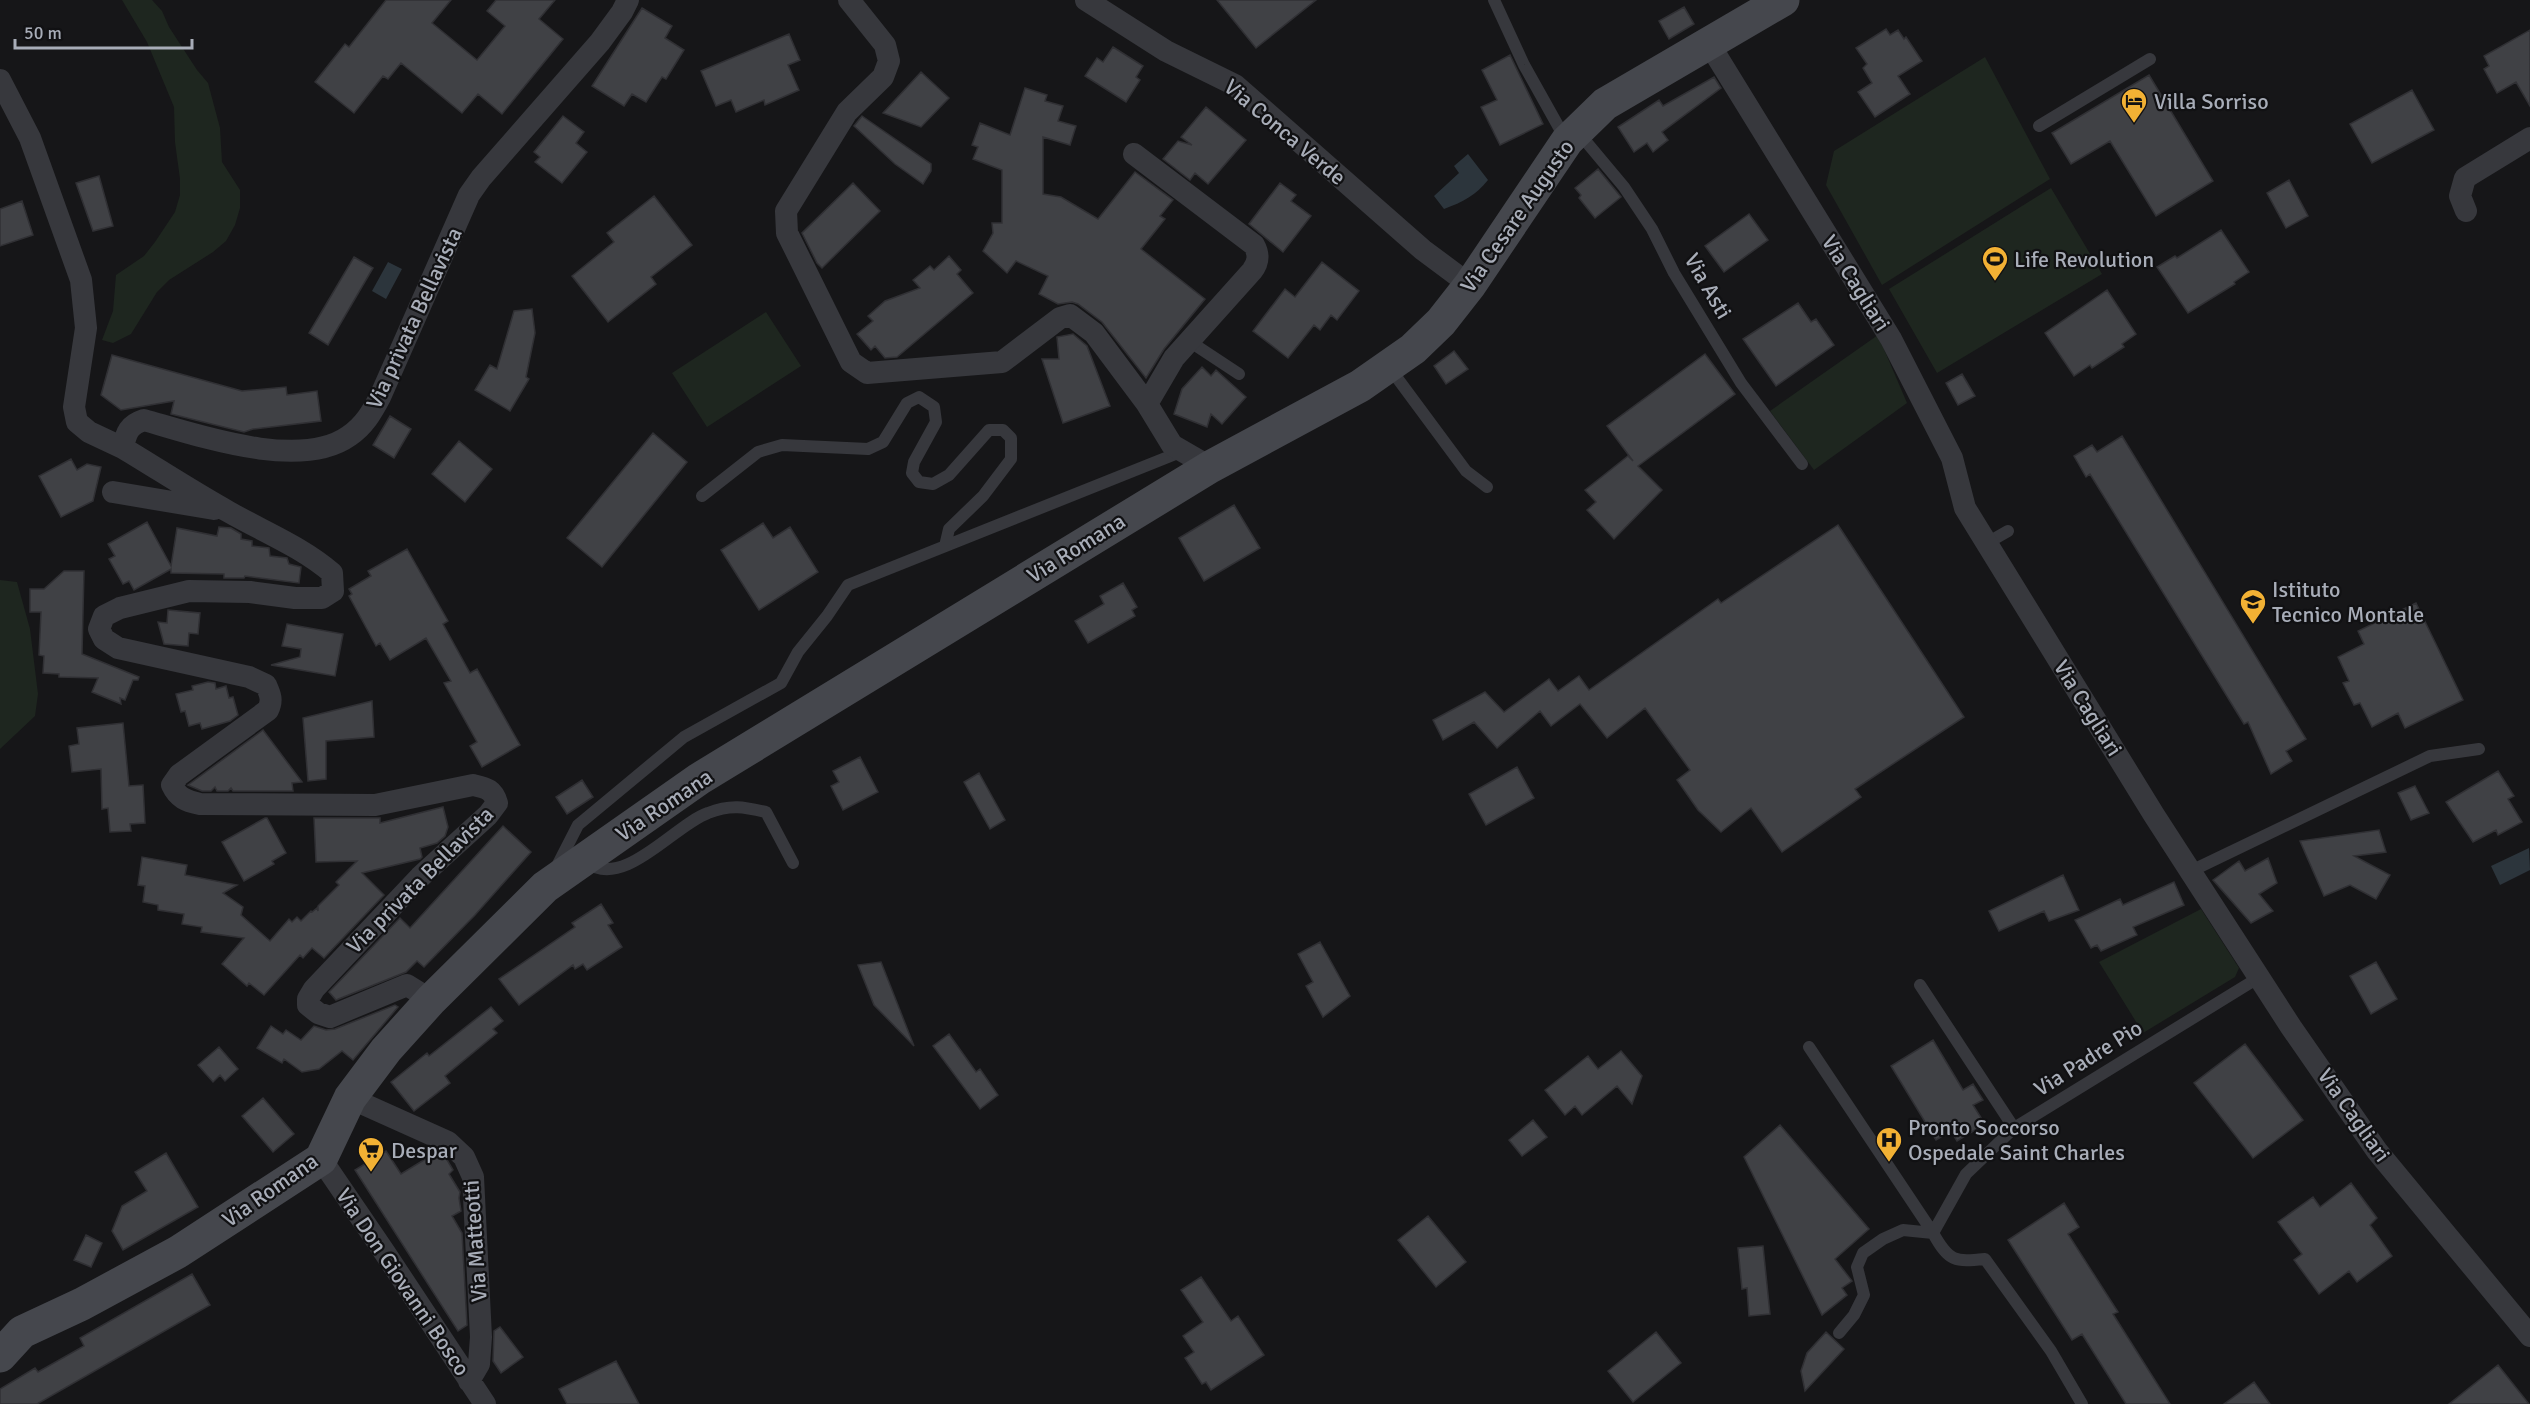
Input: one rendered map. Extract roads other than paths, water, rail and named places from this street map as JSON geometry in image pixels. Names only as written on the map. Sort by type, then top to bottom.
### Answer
[{"type":"street","name":"Via privata Bellavista","points":[[123,448],[125,435],[132,424],[144,420],[238,445],[302,452],[326,448],[349,436],[368,419],[380,397],[469,195],[481,178],[600,42],[628,0]]},
{"type":"street","points":[[849,0],[885,45],[889,61],[887,69],[883,77],[847,112],[786,211],[787,233],[851,362],[867,373],[1002,362],[1060,318],[1070,315],[1094,333],[1147,404],[1172,445],[1196,459]]},
{"type":"street","name":"Via Conca Verde","points":[[1086,0],[1166,51],[1235,85],[1423,250],[1470,285]]},
{"type":"street","name":"Via Cesare Augusto","points":[[1401,357],[1441,322],[1470,285],[1572,136],[1605,104],[1783,0]]},
{"type":"street","name":"Via Cagliari","points":[[1708,42],[1891,339],[1952,458],[1965,508],[2258,978],[2377,1151],[2530,1336]]},
{"type":"street","name":"Via privata Bellavista","points":[[0,80],[30,138],[81,279],[86,328],[74,407],[77,422],[89,432],[123,448],[228,512],[319,562],[332,573],[333,591],[322,598],[295,598],[250,592],[189,591],[120,608],[104,616],[99,628],[104,639],[118,648],[249,677],[266,685],[271,696],[272,704],[268,710],[179,775],[172,785],[176,794],[185,801],[200,804],[375,805],[473,785],[486,788],[494,794],[497,803],[488,815],[420,877],[314,989],[308,999],[308,1005],[318,1013],[330,1017],[407,985],[431,1000]]},
{"type":"street","points":[[2466,211],[2460,196],[2465,178],[2530,138]]},
{"type":"street","points":[[1134,154],[1254,245],[1258,255],[1256,266],[1173,358],[1147,404]]},
{"type":"street","name":"Via Romana","points":[[0,1356],[11,1330],[82,1304],[178,1252],[321,1160],[350,1098],[386,1050],[431,1000],[545,887],[699,779],[1196,459],[1360,386],[1401,357]]},
{"type":"street","name":"Via privata Bellavista","points":[[113,492],[228,512]]},
{"type":"street","name":"Via Matteotti","points":[[350,1098],[448,1142],[464,1157],[473,1177],[481,1337],[479,1364],[469,1381]]},
{"type":"street","name":"Via Don Giovanni Bosco","points":[[321,1160],[484,1404]]},
{"type":"lane","name":"Via Asti","points":[[1494,0],[1524,65],[1572,136],[1624,187],[1652,229],[1674,273],[1741,383],[1802,464]]},
{"type":"lane","points":[[2039,126],[2150,59]]},
{"type":"lane","points":[[1190,341],[1239,374]]},
{"type":"lane","points":[[1401,357],[1466,471],[1487,487]]},
{"type":"lane","points":[[702,496],[758,452],[782,445],[868,448],[883,442],[907,403],[919,397],[934,407],[936,422],[914,462],[912,473],[919,482],[933,484],[949,475],[989,430],[1003,430],[1011,438],[1011,459],[983,495],[949,529],[945,546]]},
{"type":"lane","points":[[545,887],[578,825],[684,737],[781,682],[798,652],[848,585],[945,546],[1196,459]]},
{"type":"lane","points":[[1987,543],[2008,531]]},
{"type":"lane","points":[[2191,872],[2430,756],[2479,749]]},
{"type":"lane","points":[[583,860],[595,868],[627,866],[706,813],[738,805],[766,812],[793,863]]},
{"type":"lane","name":"Via Padre Pio","points":[[1933,1233],[1966,1174],[2014,1128],[2258,978]]},
{"type":"lane","points":[[1920,985],[2014,1128]]},
{"type":"lane","points":[[1809,1047],[1946,1254],[1959,1261],[1985,1259],[2051,1351],[2082,1404]]},
{"type":"lane","points":[[1839,1333],[1854,1315],[1864,1295],[1857,1267],[1863,1254],[1883,1239],[1903,1230],[1933,1233]]},
{"type":"place","name":"Villa Sorriso","points":[[2134,124]]},
{"type":"place","name":"Life Revolution","points":[[1995,282]]},
{"type":"place","name":"Istituto Tecnico Montale","points":[[2253,625]]},
{"type":"place","name":"Pronto Soccorso Ospedale Saint Charles","points":[[1889,1163]]},
{"type":"place","name":"Despar","points":[[371,1173]]}]
